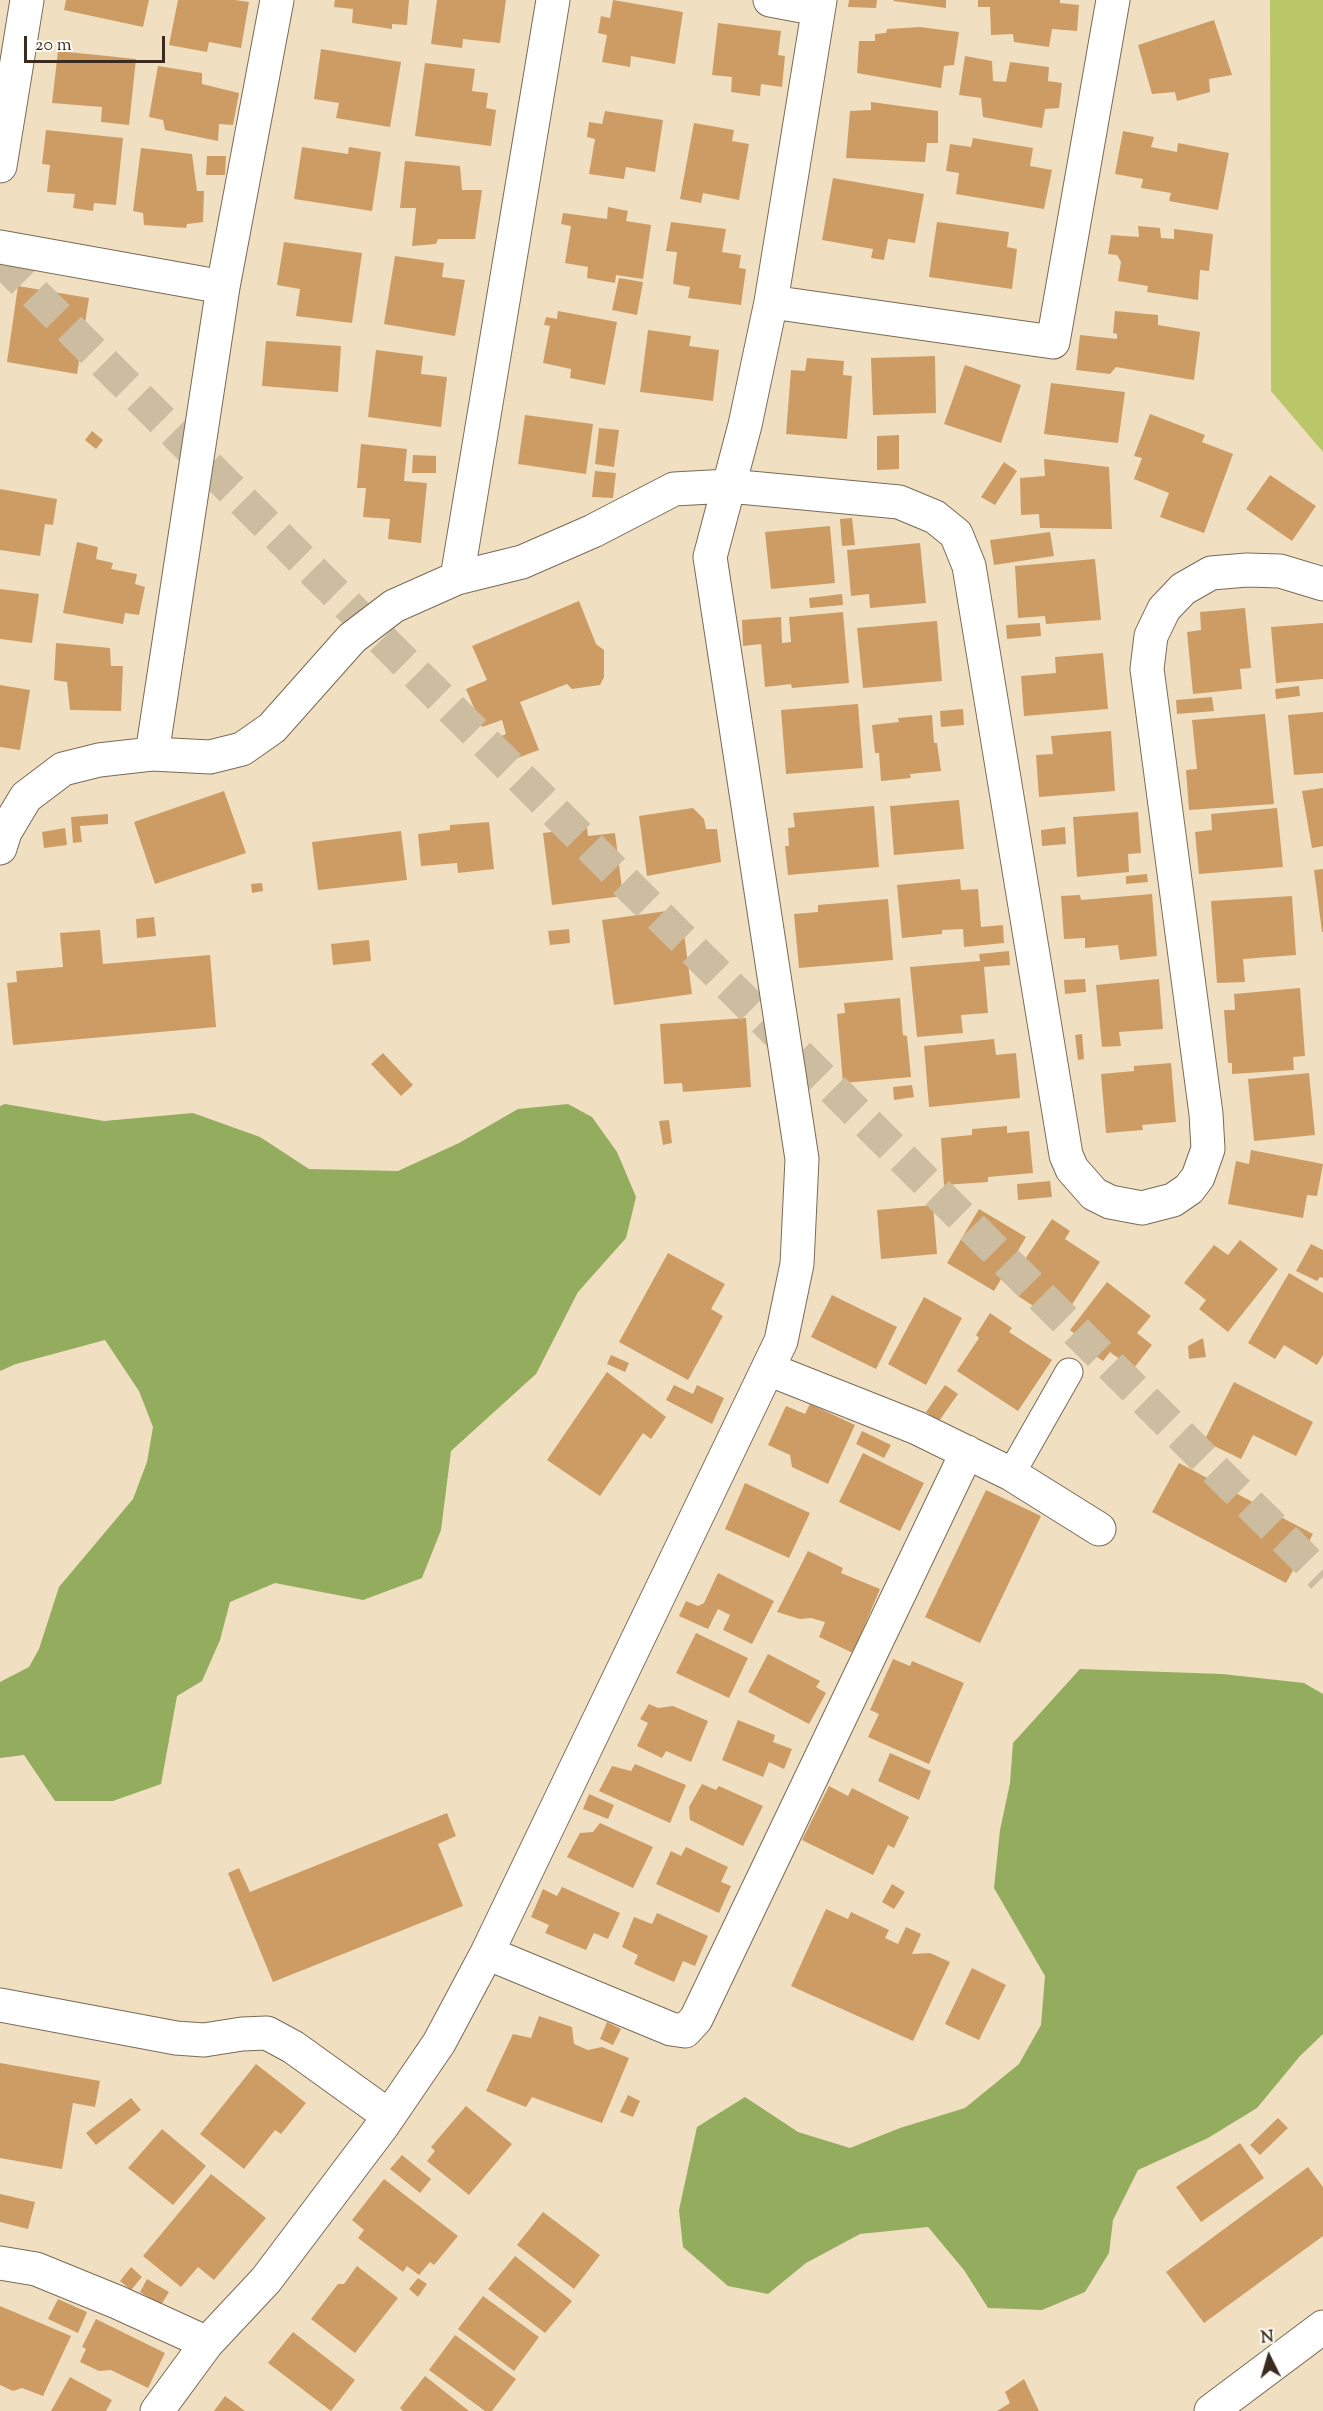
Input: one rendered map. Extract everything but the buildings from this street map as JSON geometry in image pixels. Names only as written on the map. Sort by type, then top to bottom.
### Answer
[{"type":"street","points":[[0,166],[27,0]]},
{"type":"street","points":[[152,754],[223,287],[277,0]]},
{"type":"street","points":[[457,578],[553,0]]},
{"type":"street","points":[[157,2411],[207,2343],[266,2280],[389,2116],[439,2043],[487,1953],[781,1341],[797,1264],[802,1159],[710,557],[745,424],[771,302],[819,4],[770,0]]},
{"type":"street","points":[[771,302],[1053,342],[1113,0]]},
{"type":"street","points":[[0,247],[223,287]]},
{"type":"street","points":[[0,848],[5,832],[26,797],[63,769],[99,760],[152,754],[210,757],[242,749],[272,728],[352,638],[394,606],[457,578],[522,562],[593,531],[674,489],[729,486],[899,502],[935,517],[956,534],[969,566],[1066,1155],[1072,1169],[1094,1194],[1110,1202],[1142,1208],[1173,1200],[1190,1189],[1198,1177],[1208,1149],[1206,1114],[1146,669],[1151,636],[1164,609],[1184,589],[1211,573],[1247,570],[1280,571],[1323,584]]},
{"type":"street","points":[[768,1369],[917,1428],[1011,1474],[1099,1529]]},
{"type":"street","points":[[487,1953],[671,2029],[685,2031],[696,2019],[966,1452]]},
{"type":"street","points":[[0,2005],[176,2038],[204,2040],[267,2033],[293,2048],[389,2116]]},
{"type":"street","points":[[0,2263],[36,2269],[117,2302],[207,2343]]},
{"type":"street","points":[[1211,2411],[1323,2327]]},
{"type":"lane","points":[[1011,1474],[1069,1372]]},
{"type":"green space","points":[[1270,0],[1323,0],[1323,452],[1271,391]]},
{"type":"green space","points":[[5,1104],[104,1121],[193,1113],[260,1137],[309,1169],[398,1171],[459,1143],[518,1109],[568,1104],[592,1117],[617,1152],[636,1197],[626,1238],[578,1292],[536,1374],[451,1451],[441,1530],[422,1578],[363,1600],[275,1583],[230,1602],[220,1640],[202,1681],[177,1696],[161,1784],[113,1801],[55,1801],[24,1755],[0,1758],[0,1682],[29,1667],[39,1649],[59,1587],[133,1499],[147,1462],[153,1427],[139,1391],[105,1340],[16,1364],[0,1371],[0,1106]]},
{"type":"green space","points":[[1080,1669],[1222,1674],[1304,1683],[1323,1694],[1323,2034],[1300,2056],[1257,2108],[1208,2138],[1138,2170],[1113,2220],[1109,2253],[1085,2292],[1042,2310],[988,2308],[964,2270],[928,2227],[860,2234],[806,2263],[768,2294],[728,2286],[683,2247],[679,2210],[697,2127],[745,2097],[798,2132],[850,2148],[900,2128],[965,2108],[1019,2064],[1041,2025],[1045,1976],[994,1888],[1000,1830],[1010,1783],[1013,1743]]},
{"type":"tunnel","points":[[0,259],[1323,1577]]}]
